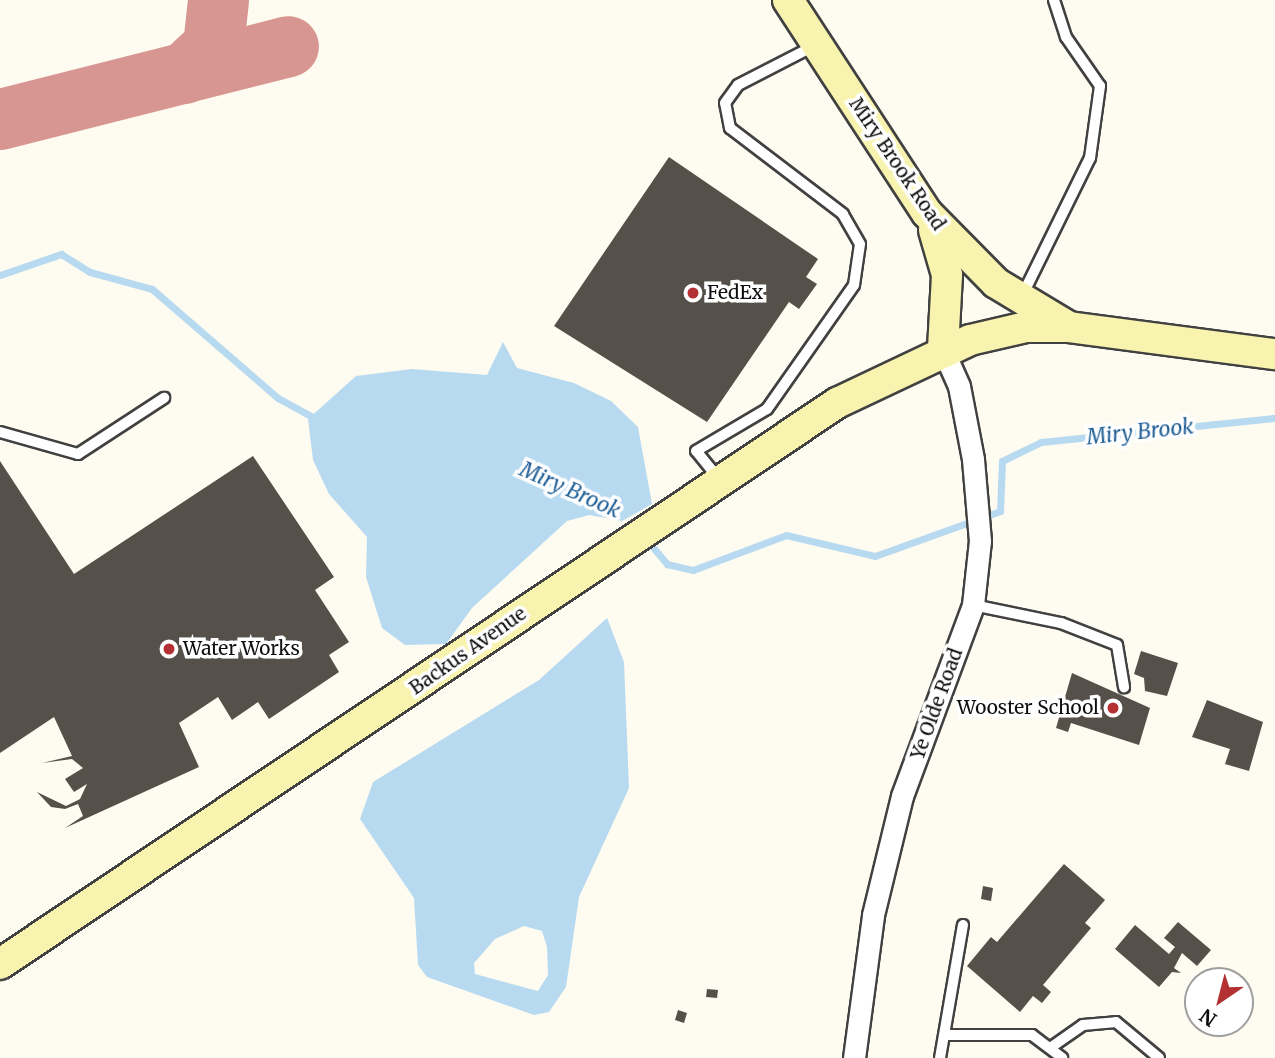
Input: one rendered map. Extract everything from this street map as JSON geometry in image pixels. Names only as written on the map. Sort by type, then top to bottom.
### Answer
[{"type":"main road","name":"Miry Brook Road","points":[[788,0],[927,213],[960,252],[1021,298],[1069,327],[1275,354]]},
{"type":"main road","points":[[927,213],[947,275],[943,350]]},
{"type":"main road","name":"Backus Avenue","points":[[0,964],[308,763],[629,540],[837,403],[943,350],[1026,327],[1069,327]]},
{"type":"street","name":"Ye Olde Road","points":[[854,1058],[873,915],[902,796],[973,605],[980,533],[977,502],[959,386],[943,350]]},
{"type":"lane","points":[[1021,298],[1090,158],[1100,86],[1089,62],[1066,37],[1054,0]]},
{"type":"lane","points":[[719,479],[696,451],[767,408],[854,285],[860,244],[843,215],[730,128],[725,103],[738,85],[817,45]]},
{"type":"lane","points":[[0,432],[78,454],[164,398]]},
{"type":"lane","points":[[973,605],[1061,623],[1117,645],[1124,687]]},
{"type":"lane","points":[[940,1058],[963,925]]},
{"type":"lane","points":[[1050,1048],[1083,1025],[1116,1022],[1160,1058]]},
{"type":"lane","points":[[945,1035],[1032,1035],[1062,1058]]},
{"type":"water","points":[[503,342],[517,368],[574,383],[611,401],[638,427],[652,504],[622,521],[589,515],[567,521],[472,608],[446,644],[405,645],[382,628],[366,577],[367,537],[329,494],[313,460],[308,419],[356,376],[412,369],[487,375]]},
{"type":"water","points":[[607,618],[624,662],[629,788],[579,897],[566,987],[549,1012],[534,1015],[427,977],[418,965],[414,898],[360,819],[373,782],[539,680]],"holes":[[[524,926],[542,931],[547,947],[548,975],[538,991],[475,974],[474,963],[495,939]]]},
{"type":"building","name":"FedEx","points":[[669,157],[818,259],[806,277],[817,284],[799,309],[789,302],[707,422],[554,326]]},
{"type":"building","name":"Water Works","points":[[253,456],[334,577],[315,590],[349,642],[329,655],[339,672],[269,719],[258,702],[232,720],[218,697],[179,723],[199,767],[65,828],[83,816],[78,804],[65,809],[51,807],[37,792],[66,806],[80,799],[87,784],[74,792],[65,779],[83,768],[72,759],[42,763],[72,756],[54,717],[0,753],[0,461],[74,574]]},
{"type":"building","points":[[1141,651],[1178,663],[1167,696],[1145,691],[1144,678],[1134,674]]},
{"type":"building","points":[[1072,673],[1150,708],[1139,745],[1071,723],[1068,732],[1056,728]]},
{"type":"building","points":[[1207,700],[1263,722],[1249,771],[1225,764],[1230,749],[1192,737]]},
{"type":"building","points":[[1064,864],[1105,900],[1085,923],[1091,928],[1043,985],[1051,992],[1042,1003],[1033,996],[1020,1012],[967,966],[991,937],[997,942]]},
{"type":"building","points":[[983,886],[993,888],[991,901],[981,899]]},
{"type":"building","points":[[1178,922],[1211,950],[1197,966],[1182,953],[1174,968],[1181,973],[1172,972],[1159,987],[1115,949],[1135,925],[1169,954],[1175,947],[1164,938]]},
{"type":"building","points":[[707,989],[718,990],[717,998],[706,997]]},
{"type":"building","points":[[678,1010],[687,1013],[684,1023],[675,1020]]},
{"type":"waterway","name":"Miry Brook","points":[[0,275],[61,254],[90,272],[152,289],[278,398],[318,420]]},
{"type":"waterway","name":"Miry Brook","points":[[646,539],[667,564],[693,570],[786,535],[875,556],[1000,511],[1002,461],[1041,442],[1275,418]]},
{"type":"taxiway","points":[[184,73],[213,46],[218,0]]},
{"type":"taxiway","points":[[0,119],[288,46]]},
{"type":"place","name":"FedEx","points":[[693,293]]},
{"type":"place","name":"Water Works","points":[[169,649]]},
{"type":"place","name":"Wooster School","points":[[1113,708]]}]
